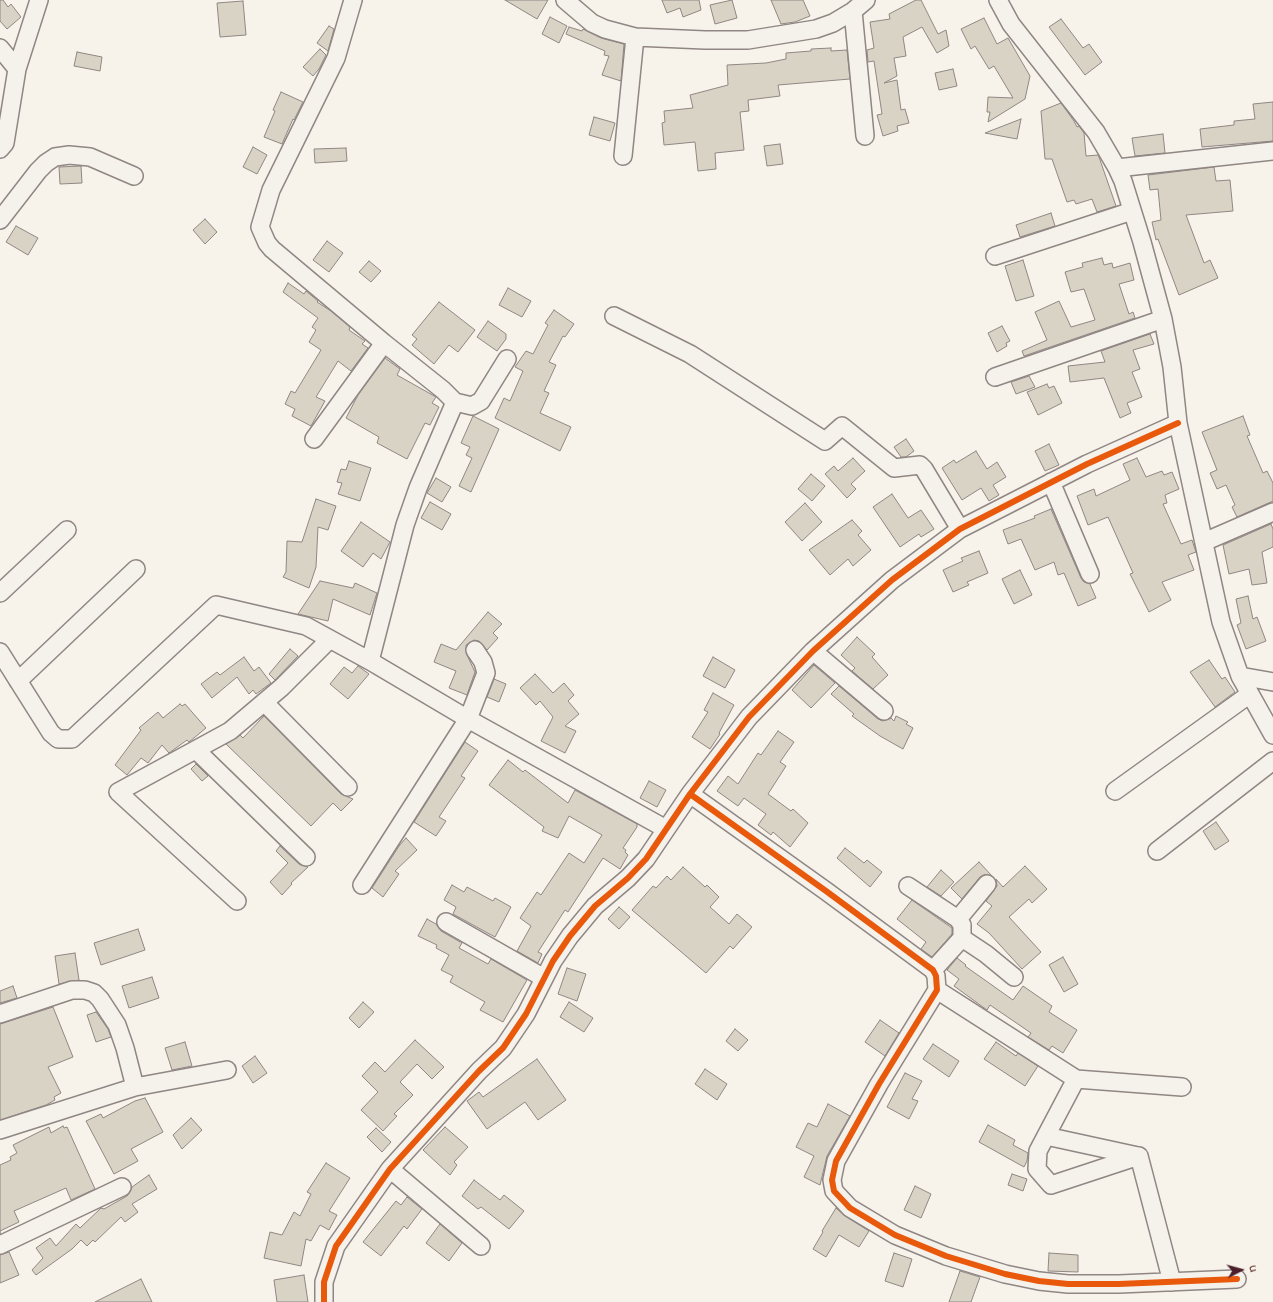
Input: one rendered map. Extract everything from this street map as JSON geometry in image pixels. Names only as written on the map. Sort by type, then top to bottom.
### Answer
[{"type":"street","points":[[0,149],[5,143],[17,69],[39,0]]},
{"type":"street","points":[[353,0],[336,58],[271,190],[260,227],[267,243],[272,249],[384,344],[443,390],[455,402],[472,406],[481,401],[508,359]]},
{"type":"street","points":[[565,0],[592,23],[605,29],[635,37],[748,40],[816,29],[833,23],[853,11],[866,0]]},
{"type":"street","points":[[998,0],[1011,24],[1096,132],[1117,168],[1132,211],[1163,319],[1172,367],[1178,422],[1221,622],[1240,676],[1273,735]]},
{"type":"street","points":[[853,11],[865,136]]},
{"type":"street","points":[[623,156],[635,37]]},
{"type":"street","points":[[0,48],[17,69]]},
{"type":"street","points":[[1117,168],[1273,151]]},
{"type":"street","points":[[0,220],[38,171],[55,157],[69,155],[90,157],[134,176]]},
{"type":"street","points":[[996,256],[1132,211]]},
{"type":"street","points":[[614,316],[690,354],[825,441],[842,426],[894,468],[920,465],[924,468],[960,529]]},
{"type":"street","points":[[994,377],[1163,319]]},
{"type":"street","points":[[314,439],[384,344]]},
{"type":"street","points":[[370,661],[405,525],[418,488],[455,402]]},
{"type":"street","points":[[324,1302],[324,1282],[336,1246],[390,1169],[479,1071],[503,1048],[528,1009],[553,961],[570,936],[595,906],[628,878],[646,859],[690,794],[749,717],[813,651],[892,580],[960,529],[1051,482],[1178,422]]},
{"type":"street","points":[[1051,482],[1090,574]]},
{"type":"street","points":[[1204,542],[1273,512]]},
{"type":"street","points":[[0,593],[67,530]]},
{"type":"street","points":[[18,681],[136,569]]},
{"type":"street","points":[[0,652],[51,733],[58,739],[72,739],[216,605],[306,626],[370,661],[468,719],[666,829]]},
{"type":"street","points":[[237,901],[118,792],[230,731],[264,702],[330,639]]},
{"type":"street","points":[[362,885],[468,719],[486,673],[483,662],[475,650]]},
{"type":"street","points":[[813,651],[884,711]]},
{"type":"street","points":[[1240,676],[1273,682]]},
{"type":"street","points":[[1115,791],[1250,694]]},
{"type":"street","points":[[264,702],[348,787]]},
{"type":"street","points":[[196,750],[306,856]]},
{"type":"street","points":[[1156,851],[1273,761]]},
{"type":"street","points":[[690,794],[933,970],[937,980],[937,990],[879,1084],[836,1161],[832,1180],[834,1191],[850,1208],[895,1235],[946,1256],[1005,1274],[1039,1281],[1068,1284],[1237,1279]]},
{"type":"street","points":[[958,919],[987,884]]},
{"type":"street","points":[[908,886],[958,919],[962,925],[962,938],[933,970]]},
{"type":"street","points":[[446,922],[544,978]]},
{"type":"street","points":[[962,938],[986,954],[1014,977]]},
{"type":"street","points":[[0,1014],[72,990],[85,990],[94,993],[100,999],[117,1026],[125,1048],[135,1087]]},
{"type":"street","points":[[937,990],[1076,1079],[1182,1087]]},
{"type":"street","points":[[0,1130],[135,1087],[227,1070]]},
{"type":"street","points":[[1076,1079],[1038,1151],[1037,1169],[1051,1186],[1138,1156]]},
{"type":"street","points":[[1046,1136],[1138,1156]]},
{"type":"street","points":[[1138,1156],[1172,1282]]},
{"type":"street","points":[[390,1169],[481,1246]]},
{"type":"street","points":[[0,1244],[122,1187]]},
{"type":"building","points":[[0,0],[3,0],[8,7],[11,4],[21,17],[7,29],[0,21]]},
{"type":"building","points":[[505,0],[548,0],[537,19]]},
{"type":"building","points":[[662,0],[699,0],[701,10],[683,17],[680,8],[667,13]]},
{"type":"building","points":[[732,0],[737,18],[715,24],[710,5]]},
{"type":"building","points":[[771,0],[803,0],[810,16],[795,22],[781,24]]},
{"type":"building","points":[[916,0],[921,0],[938,34],[946,30],[949,46],[937,53],[922,27],[903,37],[906,56],[894,58],[897,76],[884,83],[897,80],[901,110],[905,109],[909,123],[897,126],[898,131],[883,136],[877,115],[882,114],[874,61],[868,62],[867,50],[874,48],[870,22],[890,19],[889,14]]},
{"type":"building","points":[[243,1],[246,35],[220,37],[217,3]]},
{"type":"building","points":[[550,17],[567,26],[559,43],[542,34]]},
{"type":"building","points":[[984,18],[997,44],[1008,38],[1030,76],[1025,99],[988,122],[990,112],[987,112],[988,97],[1013,98],[994,66],[989,69],[975,46],[971,49],[961,29]]},
{"type":"building","points":[[1061,19],[1083,48],[1089,44],[1102,62],[1085,75],[1049,27]]},
{"type":"building","points":[[329,26],[334,29],[328,51],[317,43]]},
{"type":"building","points":[[569,27],[582,31],[583,29],[601,38],[624,44],[621,81],[602,75],[609,56],[604,55],[605,51],[566,34]]},
{"type":"building","points":[[831,48],[831,51],[847,50],[850,79],[778,85],[780,96],[748,100],[749,111],[740,112],[744,150],[715,153],[716,169],[698,171],[695,142],[664,145],[662,123],[665,122],[664,111],[693,108],[690,95],[728,85],[727,65],[766,63],[786,59],[786,53],[811,51],[811,49]]},
{"type":"building","points":[[320,49],[326,55],[319,69],[313,76],[303,67]]},
{"type":"building","points":[[77,52],[102,57],[100,71],[74,66]]},
{"type":"building","points":[[953,69],[957,86],[939,90],[935,73]]},
{"type":"building","points":[[281,92],[303,102],[294,120],[293,119],[282,144],[264,137]]},
{"type":"building","points":[[1273,102],[1273,141],[1202,147],[1200,129],[1234,125],[1234,121],[1255,119],[1253,104]]},
{"type":"building","points":[[1061,103],[1077,127],[1079,126],[1084,133],[1086,156],[1098,155],[1116,206],[1097,212],[1092,199],[1076,204],[1074,200],[1067,202],[1052,159],[1045,159],[1041,111]]},
{"type":"building","points":[[594,117],[615,123],[610,141],[589,135]]},
{"type":"building","points":[[1021,119],[1017,139],[985,133]]},
{"type":"building","points":[[1163,134],[1165,153],[1135,156],[1132,138]]},
{"type":"building","points":[[780,144],[783,164],[767,166],[764,146]]},
{"type":"building","points":[[253,147],[267,155],[257,174],[243,167]]},
{"type":"building","points":[[346,148],[347,161],[315,163],[314,149]]},
{"type":"building","points":[[81,166],[82,183],[60,184],[59,167]]},
{"type":"building","points":[[1214,167],[1216,181],[1230,180],[1233,211],[1186,215],[1204,263],[1210,260],[1218,278],[1179,295],[1158,239],[1156,240],[1152,222],[1161,220],[1158,189],[1150,190],[1148,175]]},
{"type":"building","points":[[1051,213],[1055,226],[1020,237],[1016,225]]},
{"type":"building","points":[[205,219],[217,232],[205,244],[193,230]]},
{"type":"building","points":[[16,226],[38,238],[28,255],[6,242]]},
{"type":"building","points":[[327,241],[343,253],[329,272],[313,260]]},
{"type":"building","points":[[1102,258],[1104,265],[1112,263],[1113,268],[1130,263],[1134,280],[1119,284],[1129,314],[1133,312],[1135,318],[1024,356],[1022,351],[1047,340],[1035,312],[1059,301],[1071,327],[1095,320],[1084,289],[1071,292],[1065,272],[1083,267],[1082,263]]},
{"type":"building","points":[[1023,260],[1034,296],[1016,301],[1005,266]]},
{"type":"building","points":[[369,261],[381,271],[371,282],[359,272]]},
{"type":"building","points":[[288,283],[304,294],[306,291],[318,301],[317,302],[331,311],[350,327],[349,330],[365,341],[362,344],[368,348],[351,371],[338,361],[316,397],[325,401],[311,426],[292,416],[295,409],[285,404],[291,391],[295,393],[321,350],[309,342],[316,330],[312,327],[318,318],[283,292]]},
{"type":"building","points":[[508,288],[531,301],[522,317],[499,305]]},
{"type":"building","points":[[439,302],[475,330],[458,352],[449,345],[434,364],[412,345],[417,339],[412,335]]},
{"type":"building","points":[[554,310],[574,324],[565,337],[563,336],[549,362],[556,365],[544,391],[549,393],[540,413],[571,427],[560,451],[495,418],[504,398],[510,401],[523,371],[515,367],[526,351],[533,354],[548,325],[545,323]]},
{"type":"building","points":[[488,321],[506,334],[506,339],[497,351],[477,337]]},
{"type":"building","points":[[1002,326],[1010,341],[1006,343],[1007,346],[997,352],[988,333]]},
{"type":"building","points":[[1150,334],[1154,344],[1133,350],[1140,369],[1132,372],[1142,397],[1127,403],[1131,413],[1120,418],[1104,378],[1070,382],[1068,366],[1105,362],[1101,351]]},
{"type":"building","points":[[385,358],[400,369],[397,375],[436,397],[432,403],[439,407],[430,425],[425,423],[407,459],[377,443],[379,437],[346,418],[358,395]]},
{"type":"building","points":[[1029,376],[1035,387],[1016,394],[1011,382]]},
{"type":"building","points":[[1047,384],[1049,388],[1054,386],[1062,403],[1038,415],[1027,392]]},
{"type":"building","points":[[473,416],[499,429],[471,492],[459,486],[472,458],[466,455],[470,447],[461,443]]},
{"type":"building","points":[[1243,416],[1250,435],[1247,436],[1263,473],[1267,471],[1273,483],[1273,501],[1237,517],[1232,507],[1235,505],[1226,485],[1217,489],[1210,473],[1217,470],[1202,432]]},
{"type":"building","points":[[906,439],[914,451],[906,457],[901,457],[894,447]]},
{"type":"building","points":[[1049,444],[1059,465],[1045,471],[1035,451]]},
{"type":"building","points":[[976,451],[987,469],[997,462],[1006,477],[993,485],[999,495],[989,501],[981,488],[962,500],[942,468],[954,460],[956,463]]},
{"type":"building","points":[[853,458],[865,471],[851,484],[856,489],[847,498],[825,474],[834,466],[838,471]]},
{"type":"building","points":[[1137,458],[1146,477],[1162,471],[1164,475],[1172,472],[1179,489],[1165,495],[1167,503],[1163,504],[1181,544],[1192,540],[1196,552],[1188,555],[1194,570],[1162,582],[1171,600],[1149,612],[1130,574],[1133,573],[1108,517],[1088,525],[1077,496],[1094,489],[1096,496],[1130,480],[1123,464]]},
{"type":"building","points":[[349,461],[371,468],[360,501],[338,494],[342,483],[337,482],[341,469],[346,470]]},
{"type":"building","points":[[811,474],[825,486],[812,501],[798,489]]},
{"type":"building","points":[[436,478],[451,487],[442,502],[427,493]]},
{"type":"building","points":[[892,494],[908,518],[921,510],[934,529],[921,537],[919,534],[900,547],[873,507]]},
{"type":"building","points":[[316,499],[336,506],[328,530],[318,527],[316,567],[309,588],[283,577],[286,572],[287,541],[302,542]]},
{"type":"building","points":[[430,502],[451,514],[442,530],[421,518]]},
{"type":"building","points":[[805,503],[822,522],[802,541],[785,522]]},
{"type":"building","points":[[1051,509],[1081,578],[1084,582],[1090,584],[1096,598],[1078,606],[1064,573],[1058,575],[1054,562],[1035,570],[1021,539],[1008,544],[1003,530],[1035,518],[1034,516]]},
{"type":"building","points":[[852,520],[862,531],[858,535],[871,550],[853,566],[848,559],[830,575],[809,550]]},
{"type":"building","points":[[361,522],[390,542],[381,559],[373,553],[363,567],[341,551]]},
{"type":"building","points":[[1271,524],[1273,529],[1273,547],[1262,552],[1267,583],[1252,585],[1249,569],[1229,574],[1223,545]]},
{"type":"building","points":[[979,551],[988,573],[967,582],[969,585],[953,592],[943,570],[963,561],[961,558]]},
{"type":"building","points":[[1020,570],[1032,595],[1014,604],[1002,579]]},
{"type":"building","points":[[320,581],[353,588],[355,583],[377,593],[370,615],[333,599],[328,621],[298,614]]},
{"type":"building","points":[[1248,596],[1253,619],[1257,617],[1266,641],[1246,649],[1237,625],[1241,623],[1236,599]]},
{"type":"building","points":[[488,612],[502,624],[493,633],[498,638],[487,650],[479,641],[474,640],[466,645],[467,655],[475,672],[467,695],[449,688],[456,671],[434,662],[441,644],[456,650]]},
{"type":"building","points":[[857,637],[875,654],[872,657],[888,675],[873,689],[852,671],[855,668],[841,655]]},
{"type":"building","points":[[290,649],[298,656],[275,680],[269,674]]},
{"type":"building","points":[[244,657],[254,671],[259,667],[271,683],[256,694],[253,690],[249,694],[237,677],[212,698],[201,684],[217,672],[220,675]]},
{"type":"building","points":[[713,657],[735,670],[725,688],[703,676]]},
{"type":"building","points":[[1209,660],[1222,679],[1225,677],[1235,692],[1215,707],[1190,672]]},
{"type":"building","points":[[814,665],[835,683],[811,708],[792,690]]},
{"type":"building","points":[[358,666],[369,674],[348,699],[330,684],[344,667],[352,673]]},
{"type":"building","points":[[535,674],[553,693],[564,683],[574,695],[568,701],[579,714],[565,726],[576,731],[565,753],[541,741],[553,717],[540,701],[536,705],[520,688]]},
{"type":"building","points":[[494,679],[506,684],[499,702],[487,697]]},
{"type":"building","points":[[839,686],[878,719],[883,721],[891,718],[894,721],[896,716],[908,722],[906,724],[913,728],[903,749],[880,736],[852,716],[854,714],[831,694]]},
{"type":"building","points":[[713,693],[734,705],[719,733],[720,734],[710,749],[692,737],[708,712],[704,710]]},
{"type":"building","points":[[180,704],[182,706],[185,704],[206,728],[189,742],[187,740],[169,753],[162,745],[148,763],[141,758],[127,775],[115,765],[141,730],[139,728],[158,712],[163,718]]},
{"type":"building","points":[[264,716],[341,794],[353,799],[341,811],[333,803],[311,826],[226,744],[240,735],[243,738]]},
{"type":"building","points":[[778,731],[794,742],[780,762],[786,766],[768,794],[791,811],[793,809],[808,823],[790,847],[773,832],[771,835],[758,825],[766,814],[744,798],[738,806],[717,791],[728,776],[738,784],[758,753],[761,755]]},
{"type":"building","points":[[465,742],[478,751],[461,776],[465,778],[439,817],[446,821],[436,836],[414,822]]},
{"type":"building","points":[[508,760],[523,772],[525,770],[568,803],[575,790],[637,824],[637,827],[623,848],[626,850],[625,852],[628,855],[620,869],[603,858],[568,912],[565,910],[538,952],[542,954],[538,963],[517,951],[531,926],[520,918],[537,892],[541,895],[569,853],[584,863],[602,835],[569,816],[558,838],[542,831],[544,827],[489,785]]},
{"type":"building","points":[[196,764],[208,776],[202,781],[191,769]]},
{"type":"building","points":[[649,781],[666,790],[657,807],[640,798]]},
{"type":"building","points":[[1216,822],[1229,841],[1215,850],[1203,831]]},
{"type":"building","points":[[406,838],[417,850],[395,871],[399,874],[383,897],[372,888],[399,846]]},
{"type":"building","points":[[280,846],[299,864],[308,867],[291,883],[292,884],[282,895],[270,882],[288,863],[276,851]]},
{"type":"building","points":[[845,848],[864,863],[867,860],[882,872],[870,887],[837,858]]},
{"type":"building","points":[[979,862],[992,876],[984,875],[980,877],[962,899],[951,888]]},
{"type":"building","points":[[1025,866],[1047,889],[1032,903],[1029,899],[1009,917],[1041,952],[1022,969],[989,933],[977,924],[992,906],[986,901],[997,886],[996,879],[1003,887]]},
{"type":"building","points":[[683,867],[705,887],[707,885],[719,897],[710,907],[729,924],[737,914],[752,927],[733,949],[730,946],[706,973],[632,910],[653,886],[656,888],[667,876],[671,880]]},
{"type":"building","points":[[941,870],[954,882],[941,896],[927,887]]},
{"type":"building","points":[[452,885],[464,892],[467,887],[493,901],[495,898],[511,907],[495,937],[453,914],[456,907],[444,900]]},
{"type":"building","points":[[912,900],[952,928],[952,934],[932,957],[921,949],[926,942],[897,919]]},
{"type":"building","points":[[619,907],[630,917],[619,929],[608,919]]},
{"type":"building","points":[[427,919],[436,924],[441,931],[462,943],[459,948],[488,964],[491,959],[527,980],[503,1022],[480,1010],[485,1002],[450,982],[453,976],[441,970],[449,955],[436,948],[437,945],[418,936]]},
{"type":"building","points":[[138,929],[145,950],[101,965],[94,943]]},
{"type":"building","points":[[75,953],[79,980],[59,984],[55,956]]},
{"type":"building","points":[[1063,957],[1078,984],[1064,992],[1049,965]]},
{"type":"building","points":[[957,958],[966,965],[965,966],[1013,1000],[1023,986],[1052,1006],[1049,1012],[1077,1030],[1063,1053],[1052,1046],[1049,1050],[1028,1037],[1031,1033],[990,1005],[987,1010],[954,986],[959,979],[947,970]]},
{"type":"building","points":[[567,968],[586,974],[577,1001],[558,994]]},
{"type":"building","points":[[152,977],[159,998],[129,1008],[122,986]]},
{"type":"building","points":[[13,986],[17,998],[0,1003],[0,991]]},
{"type":"building","points":[[363,1002],[374,1012],[359,1028],[349,1018]]},
{"type":"building","points":[[569,1002],[593,1018],[584,1032],[560,1017]]},
{"type":"building","points":[[53,1007],[73,1057],[48,1067],[61,1093],[54,1097],[55,1100],[46,1105],[0,1120],[0,1024]]},
{"type":"building","points":[[96,1012],[108,1029],[111,1037],[96,1042],[87,1015]]},
{"type":"building","points":[[880,1020],[899,1033],[885,1056],[865,1042]]},
{"type":"building","points":[[735,1029],[748,1040],[738,1051],[726,1041]]},
{"type":"building","points":[[415,1040],[444,1067],[432,1079],[417,1064],[400,1082],[413,1095],[394,1114],[397,1116],[383,1131],[361,1110],[378,1092],[362,1076],[375,1062],[385,1072]]},
{"type":"building","points":[[185,1042],[192,1066],[172,1070],[165,1048]]},
{"type":"building","points":[[996,1042],[1016,1056],[1018,1053],[1038,1066],[1025,1086],[984,1059]]},
{"type":"building","points":[[933,1044],[959,1061],[949,1077],[923,1059]]},
{"type":"building","points":[[255,1056],[267,1073],[253,1083],[242,1066]]},
{"type":"building","points":[[537,1059],[566,1100],[538,1120],[525,1102],[487,1129],[467,1101],[479,1092],[483,1097]]},
{"type":"building","points":[[705,1069],[727,1084],[717,1100],[695,1084]]},
{"type":"building","points":[[905,1073],[922,1081],[912,1099],[918,1101],[909,1119],[887,1107]]},
{"type":"building","points":[[145,1098],[163,1132],[131,1149],[138,1161],[114,1174],[86,1121],[101,1114],[103,1118],[135,1101]]},
{"type":"building","points":[[828,1104],[850,1116],[827,1156],[820,1185],[804,1177],[814,1156],[796,1147],[808,1123],[817,1127]]},
{"type":"building","points":[[191,1118],[202,1130],[182,1149],[173,1135]]},
{"type":"building","points":[[988,1125],[1015,1140],[1013,1145],[1028,1153],[1027,1161],[1024,1167],[979,1142]]},
{"type":"building","points":[[63,1126],[64,1128],[67,1127],[95,1189],[71,1200],[66,1188],[14,1211],[19,1222],[0,1231],[0,1165],[11,1160],[10,1157],[17,1153],[13,1145],[49,1127],[51,1133]]},
{"type":"building","points":[[445,1127],[468,1147],[454,1162],[457,1165],[450,1175],[423,1150]]},
{"type":"building","points":[[376,1128],[391,1142],[382,1152],[367,1137]]},
{"type":"building","points":[[326,1163],[350,1178],[329,1211],[337,1215],[329,1230],[320,1225],[311,1241],[306,1239],[301,1266],[264,1258],[270,1232],[282,1235],[294,1212],[300,1216],[311,1194],[307,1192]]},
{"type":"building","points":[[1012,1174],[1027,1179],[1023,1191],[1008,1185]]},
{"type":"building","points":[[149,1175],[157,1189],[132,1204],[138,1212],[125,1222],[121,1217],[95,1242],[93,1240],[87,1246],[81,1240],[72,1249],[36,1275],[32,1270],[43,1258],[36,1248],[50,1238],[56,1246],[76,1224],[80,1228],[101,1208],[104,1209],[127,1196],[132,1187]]},
{"type":"building","points":[[474,1180],[500,1200],[504,1195],[524,1211],[509,1229],[481,1207],[478,1209],[462,1196]]},
{"type":"building","points":[[915,1186],[931,1194],[921,1218],[904,1210]]},
{"type":"building","points":[[407,1197],[422,1209],[407,1229],[404,1226],[381,1256],[363,1242],[396,1201],[401,1205]]},
{"type":"building","points":[[836,1208],[845,1216],[869,1231],[859,1247],[839,1235],[826,1257],[813,1249]]},
{"type":"building","points":[[440,1224],[462,1243],[449,1261],[426,1243]]},
{"type":"building","points":[[9,1252],[19,1275],[0,1283],[0,1255]]},
{"type":"building","points":[[894,1253],[912,1259],[903,1287],[885,1281]]},
{"type":"building","points":[[1049,1253],[1078,1255],[1078,1272],[1048,1271]]},
{"type":"building","points":[[960,1271],[980,1277],[971,1302],[949,1302]]},
{"type":"building","points":[[304,1275],[308,1302],[277,1302],[274,1280]]},
{"type":"building","points":[[141,1279],[152,1302],[95,1302]]},
{"type":"cycle path","points":[[324,1302],[324,1282],[336,1246],[390,1169],[479,1071],[503,1048],[526,1014],[553,961],[570,936],[595,906],[628,878],[646,859],[690,794],[749,717],[813,651],[892,580],[960,529],[1087,464],[1178,423]]},
{"type":"cycle path","points":[[690,794],[826,891],[933,970],[936,976],[937,990],[879,1084],[836,1161],[832,1180],[834,1191],[850,1208],[895,1235],[946,1256],[1005,1274],[1039,1281],[1068,1284],[1119,1284],[1237,1279]]}]
